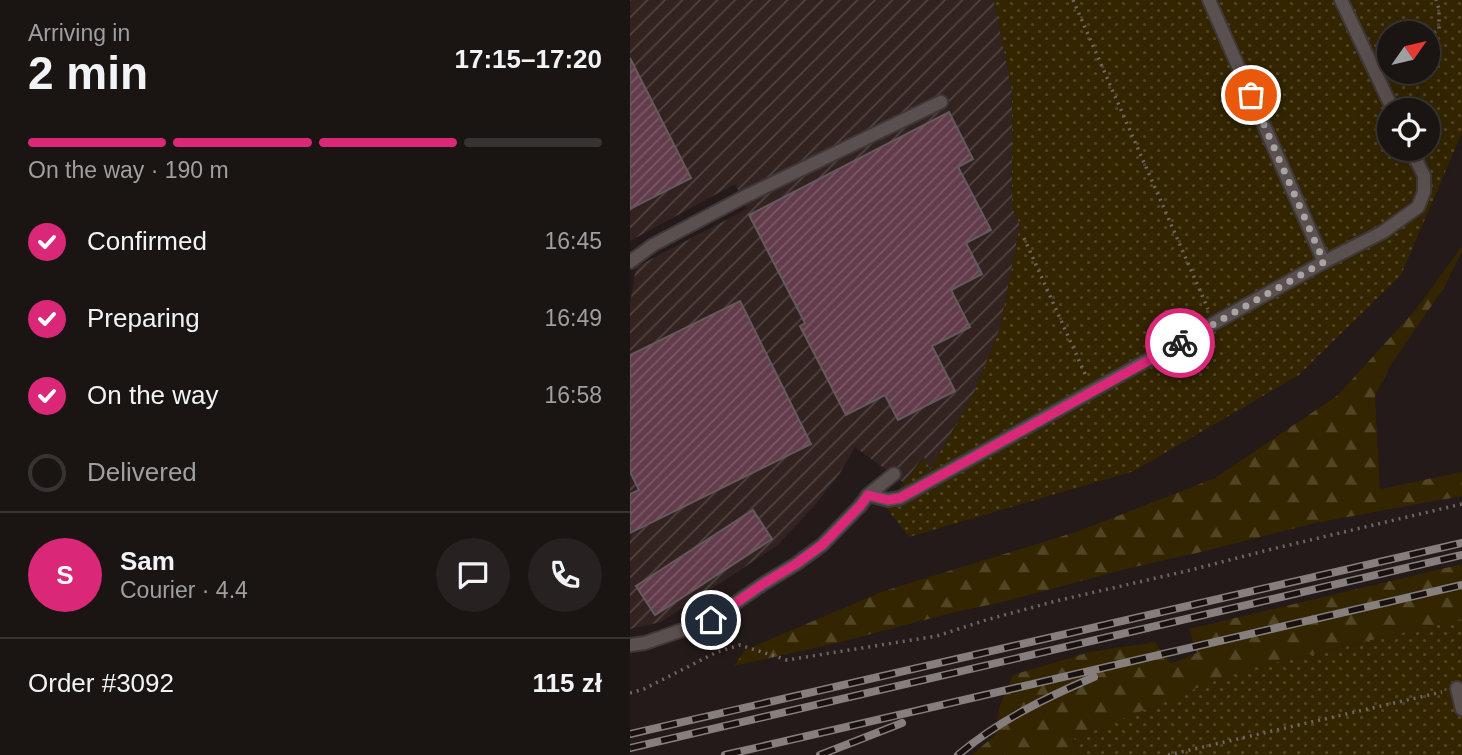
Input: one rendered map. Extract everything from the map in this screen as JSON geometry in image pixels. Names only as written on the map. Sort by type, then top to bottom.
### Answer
[{"type":"lane","points":[[1209,0],[1324,262]]},
{"type":"lane","points":[[1341,0],[1387,98]]},
{"type":"lane","points":[[630,262],[653,245],[742,198],[941,102]]},
{"type":"lane","points":[[868,495],[888,500],[900,498],[1324,262],[1383,232],[1418,207],[1424,192],[1424,176],[1417,161]]},
{"type":"lane","points":[[630,645],[645,643],[711,620],[822,545],[868,495],[894,474]]},
{"type":"lane","points":[[1457,688],[1462,709]]},
{"type":"path","points":[[1073,0],[1214,324]]},
{"type":"path","points":[[1436,0],[1439,21]]},
{"type":"path","points":[[1024,238],[1092,391]]},
{"type":"path","points":[[630,693],[644,689],[717,652],[740,645],[787,660],[937,636],[1056,601],[1462,504]]},
{"type":"path","points":[[1168,755],[1457,688]]},
{"type":"shaded area","points":[[630,0],[994,0],[1012,92],[1012,207],[1020,225],[1000,328],[974,393],[930,471],[923,457],[904,483],[855,447],[840,473],[815,505],[778,545],[661,622],[630,629],[630,305],[636,267],[747,209],[735,184],[630,241]]},
{"type":"green space","points":[[994,0],[1462,0],[1462,133],[1401,275],[1299,375],[1134,471],[909,537],[884,505],[924,457],[930,470],[974,393],[1000,328],[1020,225],[1012,207],[1012,92]]},
{"type":"green space","points":[[1462,246],[1462,252],[1443,289],[1392,363],[1375,396],[1380,489],[1462,472],[1462,496],[1315,523],[837,643],[734,666],[745,650],[884,591],[1079,531],[1215,478],[1338,395],[1417,308]]},
{"type":"green space","points":[[1462,564],[1462,619],[1236,672],[1074,740],[1079,755],[972,755],[995,735],[1000,705],[1013,675],[1090,652],[1155,642],[1171,664],[1197,653],[1189,629]]},
{"type":"green space","points":[[1462,619],[1462,755],[1079,755],[1074,739],[1236,672]]},
{"type":"building","points":[[630,58],[691,178],[630,209]]},
{"type":"building","points":[[949,112],[973,159],[958,167],[991,230],[966,243],[982,274],[951,290],[970,327],[932,346],[955,391],[898,420],[885,395],[846,415],[800,326],[805,323],[749,215]]},
{"type":"building","points":[[740,301],[811,444],[630,533],[630,494],[639,490],[630,472],[630,355]]},
{"type":"building","points":[[753,510],[772,539],[655,615],[636,586]]},
{"type":"railway","points":[[630,734],[1462,543]]},
{"type":"railway","points":[[630,748],[1462,555]]},
{"type":"railway","points":[[725,755],[1462,585]]},
{"type":"railway","points":[[958,755],[1023,711],[1094,677]]},
{"type":"railway","points":[[820,755],[902,723]]},
{"type":"way so far","points":[[1180,343],[1324,262],[1251,95]]},
{"type":"route","points":[[711,620],[822,545],[868,495],[888,500],[900,498],[1180,343]]}]
